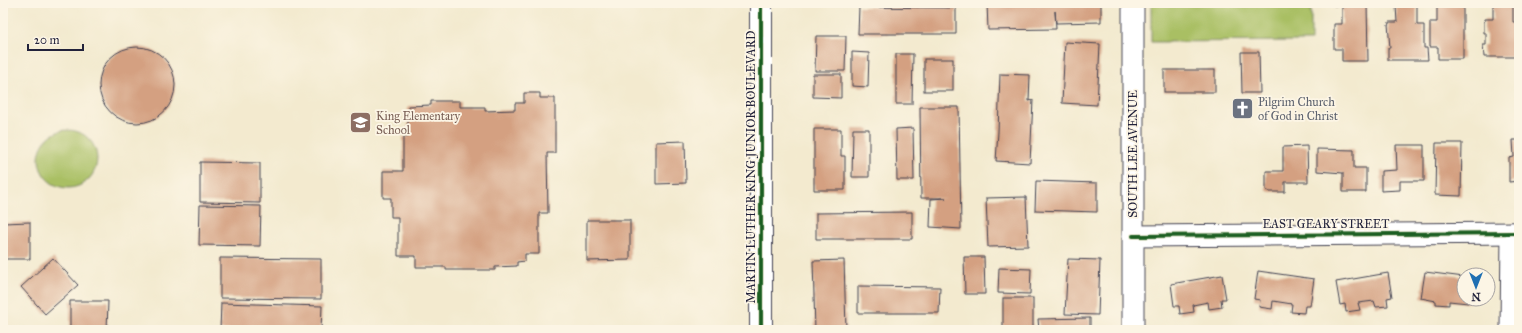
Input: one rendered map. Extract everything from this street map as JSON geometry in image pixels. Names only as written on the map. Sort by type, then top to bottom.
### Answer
[{"type":"street","name":"MARTIN LUTHER KING JUNIOR BOULEVARD","points":[[761,3],[761,330]]},
{"type":"street","name":"SOUTH LEE AVENUE","points":[[1133,3],[1134,330]]},
{"type":"street","name":"EAST GEARY STREET","points":[[1133,236],[1515,233]]},
{"type":"street","points":[[1511,330],[1515,233]]},
{"type":"green space","points":[[1151,3],[1311,3],[1311,41],[1151,42]]},
{"type":"green space","points":[[68,130],[79,132],[92,143],[95,148],[97,159],[95,170],[84,183],[79,186],[68,188],[57,186],[44,175],[41,170],[39,159],[41,148],[52,135],[57,132]]},
{"type":"building","points":[[987,3],[1101,3],[1101,22],[1056,23],[1055,11],[1056,29],[988,30]]},
{"type":"building","points":[[1335,3],[1367,3],[1368,61],[1342,61],[1342,49],[1334,49],[1334,24],[1342,24],[1342,5],[1335,6]]},
{"type":"building","points":[[1389,3],[1417,3],[1417,25],[1424,25],[1424,48],[1427,48],[1428,60],[1388,60],[1388,48],[1390,48],[1388,24],[1389,22],[1397,22],[1396,6],[1389,6]]},
{"type":"building","points":[[1437,3],[1463,3],[1463,59],[1438,59],[1438,47],[1430,47],[1430,22],[1437,22]]},
{"type":"building","points":[[1493,3],[1513,3],[1513,22],[1519,22],[1519,57],[1484,57],[1483,45],[1486,45],[1486,33],[1484,33],[1484,21],[1485,19],[1493,19]]},
{"type":"building","points":[[859,7],[956,8],[956,34],[858,34]]},
{"type":"building","points":[[816,36],[846,36],[845,71],[815,71]]},
{"type":"building","points":[[1065,42],[1100,44],[1097,105],[1062,103]]},
{"type":"building","points":[[137,47],[151,50],[164,58],[172,71],[175,85],[172,99],[164,112],[151,120],[137,123],[123,120],[110,112],[102,99],[99,85],[102,71],[110,58],[123,50]]},
{"type":"building","points":[[852,52],[869,53],[868,87],[852,86]]},
{"type":"building","points":[[1241,52],[1259,52],[1260,93],[1242,93]]},
{"type":"building","points":[[896,54],[913,54],[912,104],[896,104]]},
{"type":"building","points":[[924,59],[953,59],[953,91],[924,91]]},
{"type":"building","points":[[1164,70],[1215,70],[1215,92],[1164,92]]},
{"type":"building","points":[[813,74],[841,74],[841,98],[813,97]]},
{"type":"building","points":[[1000,74],[1030,75],[1029,101],[1033,100],[1030,163],[996,161]]},
{"type":"building","points":[[524,93],[540,93],[540,98],[555,98],[555,153],[547,153],[548,213],[539,213],[539,254],[525,254],[525,261],[517,262],[517,266],[495,267],[495,270],[446,270],[446,267],[416,267],[416,256],[398,256],[398,217],[391,217],[391,198],[383,198],[383,171],[403,171],[403,137],[408,137],[408,106],[431,105],[431,101],[460,101],[460,107],[485,107],[485,111],[515,110],[515,103],[524,103]]},
{"type":"building","points":[[920,107],[959,107],[961,229],[930,227],[931,199],[946,198],[921,198]]},
{"type":"building","points":[[913,128],[914,180],[897,180],[896,129]]},
{"type":"building","points":[[814,129],[841,129],[841,156],[845,156],[845,190],[814,190]]},
{"type":"building","points":[[853,129],[869,129],[869,177],[852,177]]},
{"type":"building","points":[[1513,140],[1519,140],[1519,181],[1509,182],[1509,158],[1514,157]]},
{"type":"building","points":[[685,141],[686,183],[656,184],[656,142]]},
{"type":"building","points":[[1436,143],[1462,143],[1461,196],[1435,195]]},
{"type":"building","points":[[1396,145],[1424,145],[1424,181],[1400,181],[1400,190],[1381,191],[1381,171],[1397,170]]},
{"type":"building","points":[[1307,146],[1308,182],[1285,182],[1285,192],[1270,192],[1266,190],[1266,171],[1283,171],[1283,147]]},
{"type":"building","points":[[1317,149],[1354,150],[1354,168],[1366,168],[1366,192],[1343,192],[1343,173],[1317,171]]},
{"type":"building","points":[[200,162],[260,163],[260,203],[200,202]]},
{"type":"building","points":[[1036,181],[1097,183],[1097,212],[1035,210]]},
{"type":"building","points":[[1026,197],[1028,246],[988,247],[986,198]]},
{"type":"building","points":[[200,205],[261,206],[260,246],[199,245]]},
{"type":"building","points":[[912,212],[912,239],[816,239],[816,213]]},
{"type":"building","points":[[587,220],[630,220],[630,260],[587,261]]},
{"type":"building","points":[[30,222],[30,259],[3,259],[3,223]]},
{"type":"building","points":[[964,257],[984,257],[985,294],[965,294]]},
{"type":"building","points":[[53,258],[78,285],[45,314],[21,287]]},
{"type":"building","points":[[220,258],[321,259],[321,299],[220,298]]},
{"type":"building","points":[[1068,259],[1100,260],[1098,315],[1065,314]]},
{"type":"building","points":[[844,260],[846,330],[815,330],[813,261]]},
{"type":"building","points":[[999,268],[1031,269],[1030,294],[998,293]]},
{"type":"building","points":[[1258,271],[1314,279],[1310,306],[1305,306],[1304,313],[1291,312],[1292,304],[1273,301],[1272,309],[1259,307],[1260,300],[1254,299]]},
{"type":"building","points":[[1425,272],[1456,276],[1456,302],[1449,301],[1449,305],[1436,304],[1436,301],[1421,298]]},
{"type":"building","points":[[1388,273],[1392,297],[1387,298],[1388,306],[1376,307],[1374,301],[1358,303],[1360,310],[1346,312],[1345,304],[1340,305],[1336,282]]},
{"type":"building","points":[[1222,275],[1226,299],[1221,299],[1222,307],[1209,309],[1208,302],[1193,305],[1194,312],[1180,314],[1179,306],[1174,306],[1171,284]]},
{"type":"building","points":[[858,286],[940,287],[939,313],[858,313]]},
{"type":"building","points":[[1003,298],[1033,298],[1033,329],[1003,329]]},
{"type":"building","points":[[70,301],[108,301],[107,330],[70,330]]},
{"type":"building","points":[[221,303],[322,306],[321,330],[220,330]]},
{"type":"building","points":[[1090,318],[1090,330],[1039,330],[1038,319]]},
{"type":"cycle path","points":[[761,3],[761,330]]},
{"type":"cycle path","points":[[1133,236],[1519,233]]},
{"type":"place","name":"Pilgrim Church of God in Christ","points":[[1242,109]]},
{"type":"place","name":"King Elementary School","points":[[361,123]]}]
